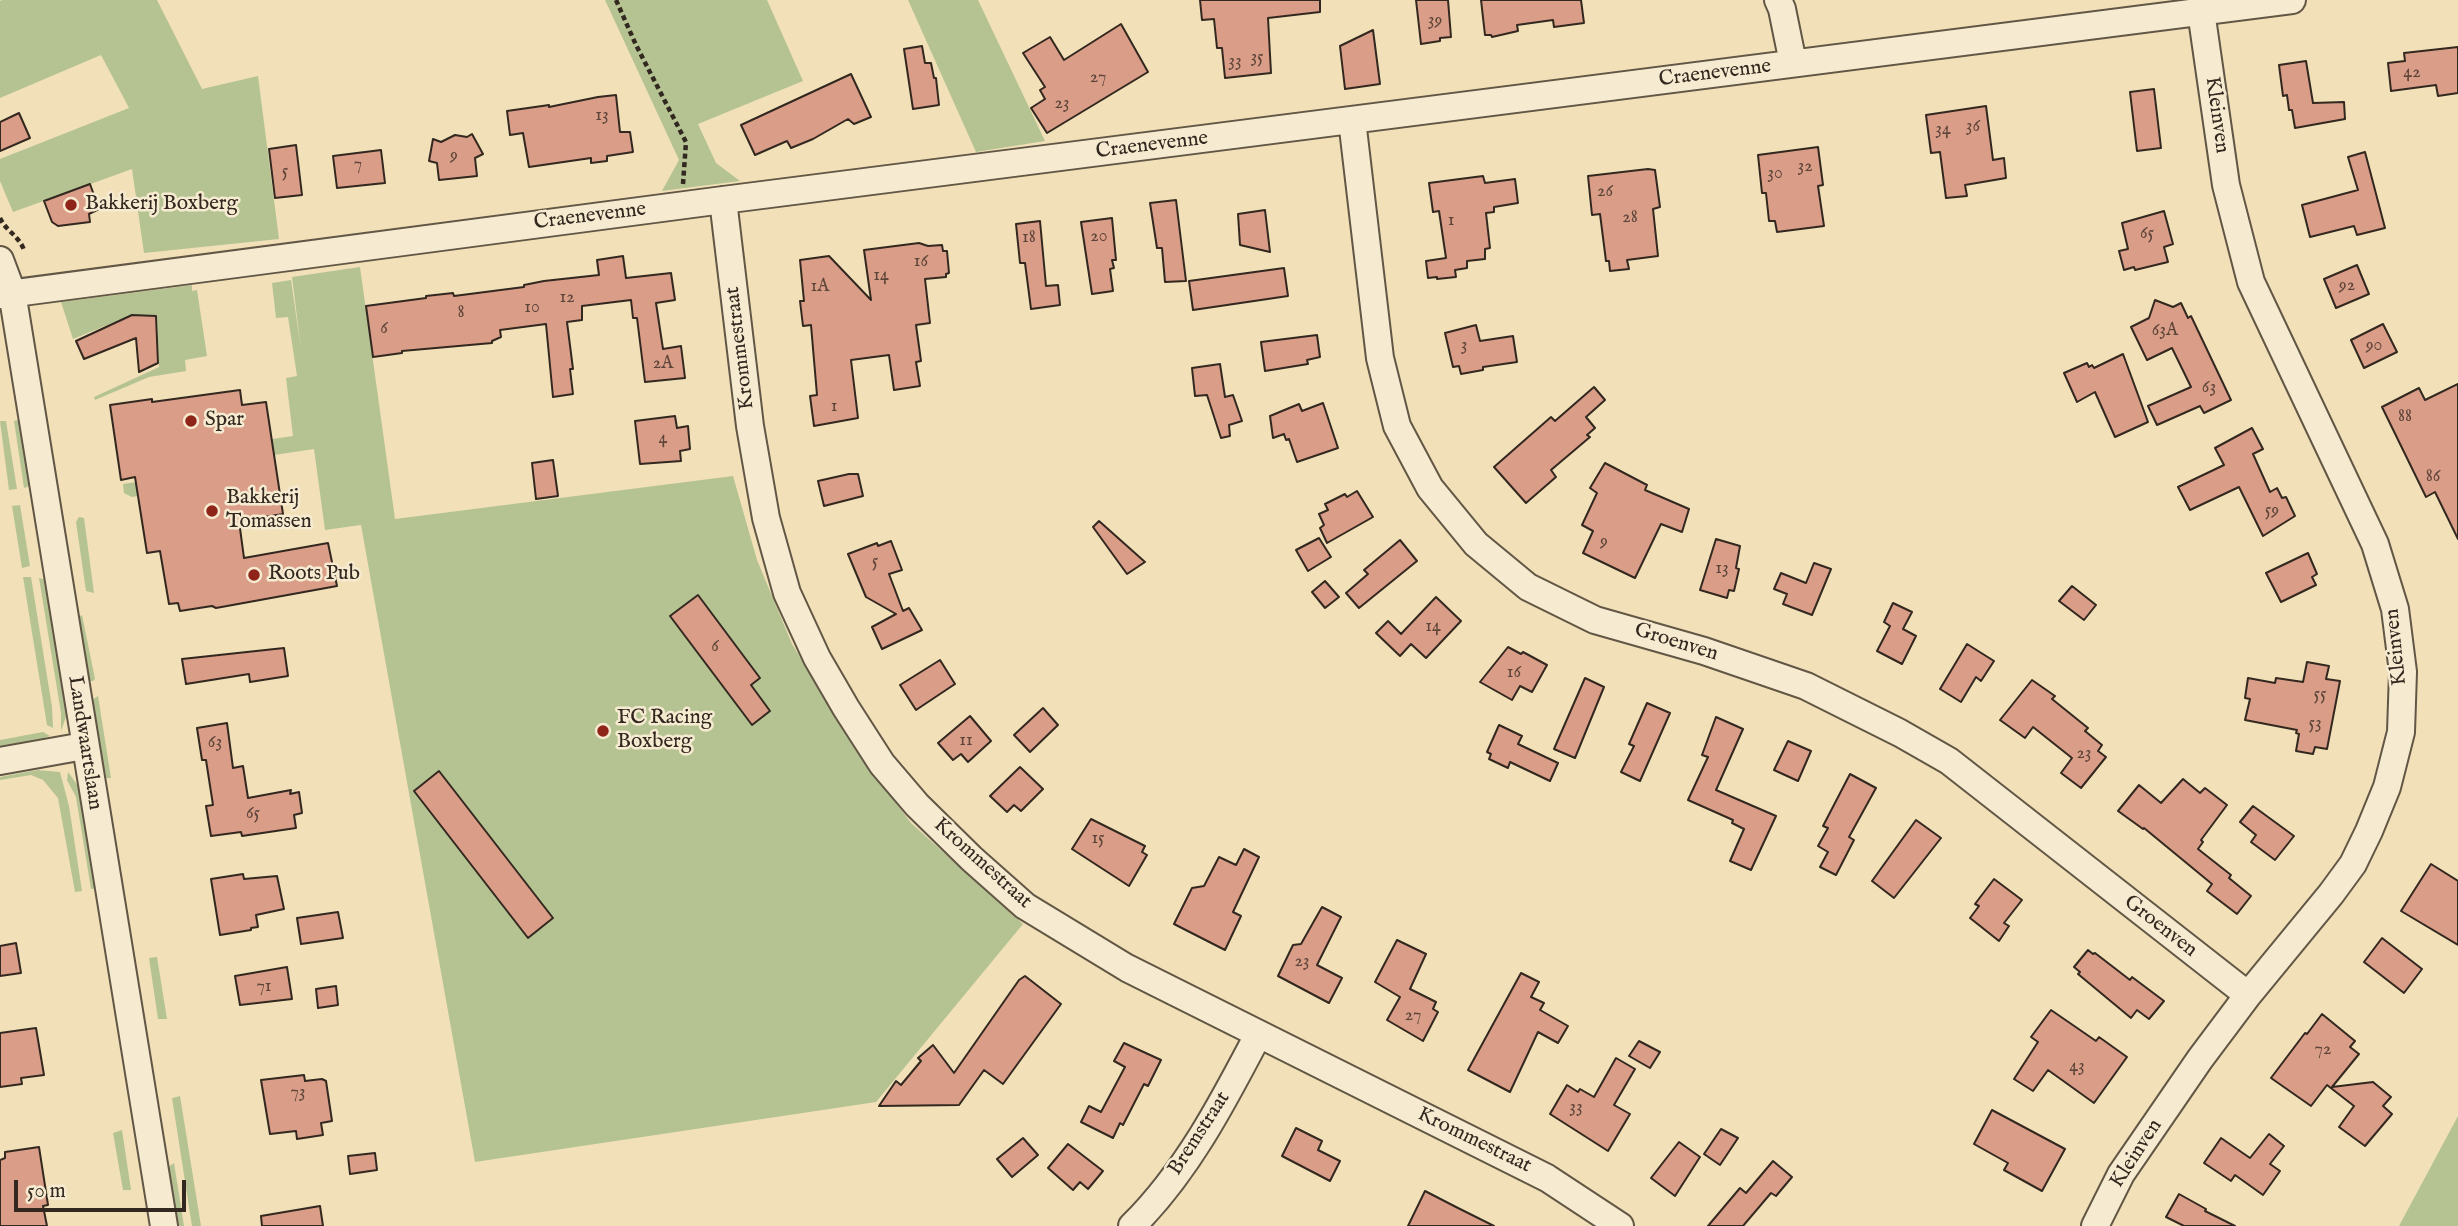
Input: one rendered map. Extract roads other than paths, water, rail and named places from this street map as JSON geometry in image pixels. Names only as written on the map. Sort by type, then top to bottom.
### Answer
[{"type":"street","points":[[1778,0],[1785,20],[1793,63]]},
{"type":"street","name":"Craenevenne","points":[[6,293],[2292,0]]},
{"type":"street","name":"Kleinven","points":[[2095,1226],[2121,1174],[2200,1059],[2353,863],[2387,788],[2401,732],[2403,673],[2395,609],[2375,544],[2251,282],[2226,184],[2201,11]]},
{"type":"street","name":"Groenven","points":[[1352,120],[1380,358],[1397,426],[1430,488],[1476,544],[1528,587],[1595,620],[1704,650],[1806,686],[1949,761],[2248,995]]},
{"type":"street","name":"Krommestraat","points":[[723,200],[750,426],[766,518],[787,593],[817,658],[860,731],[882,764],[917,805],[1025,906],[1127,968],[1547,1178],[1620,1226]]},
{"type":"street","name":"Landwaartslaan","points":[[0,260],[164,1226]]},
{"type":"street","points":[[0,761],[84,746]]},
{"type":"street","name":"Bremstraat","points":[[1132,1226],[1149,1209],[1197,1144],[1258,1035]]},
{"type":"place","name":"Bakkerij Boxberg","points":[[71,205]]},
{"type":"place","name":"Spar","points":[[191,421]]},
{"type":"place","name":"Bakkerij Tomassen","points":[[212,511]]},
{"type":"place","name":"Roots Pub","points":[[254,575]]},
{"type":"place","name":"FC Racing Boxberg","points":[[603,731]]}]
